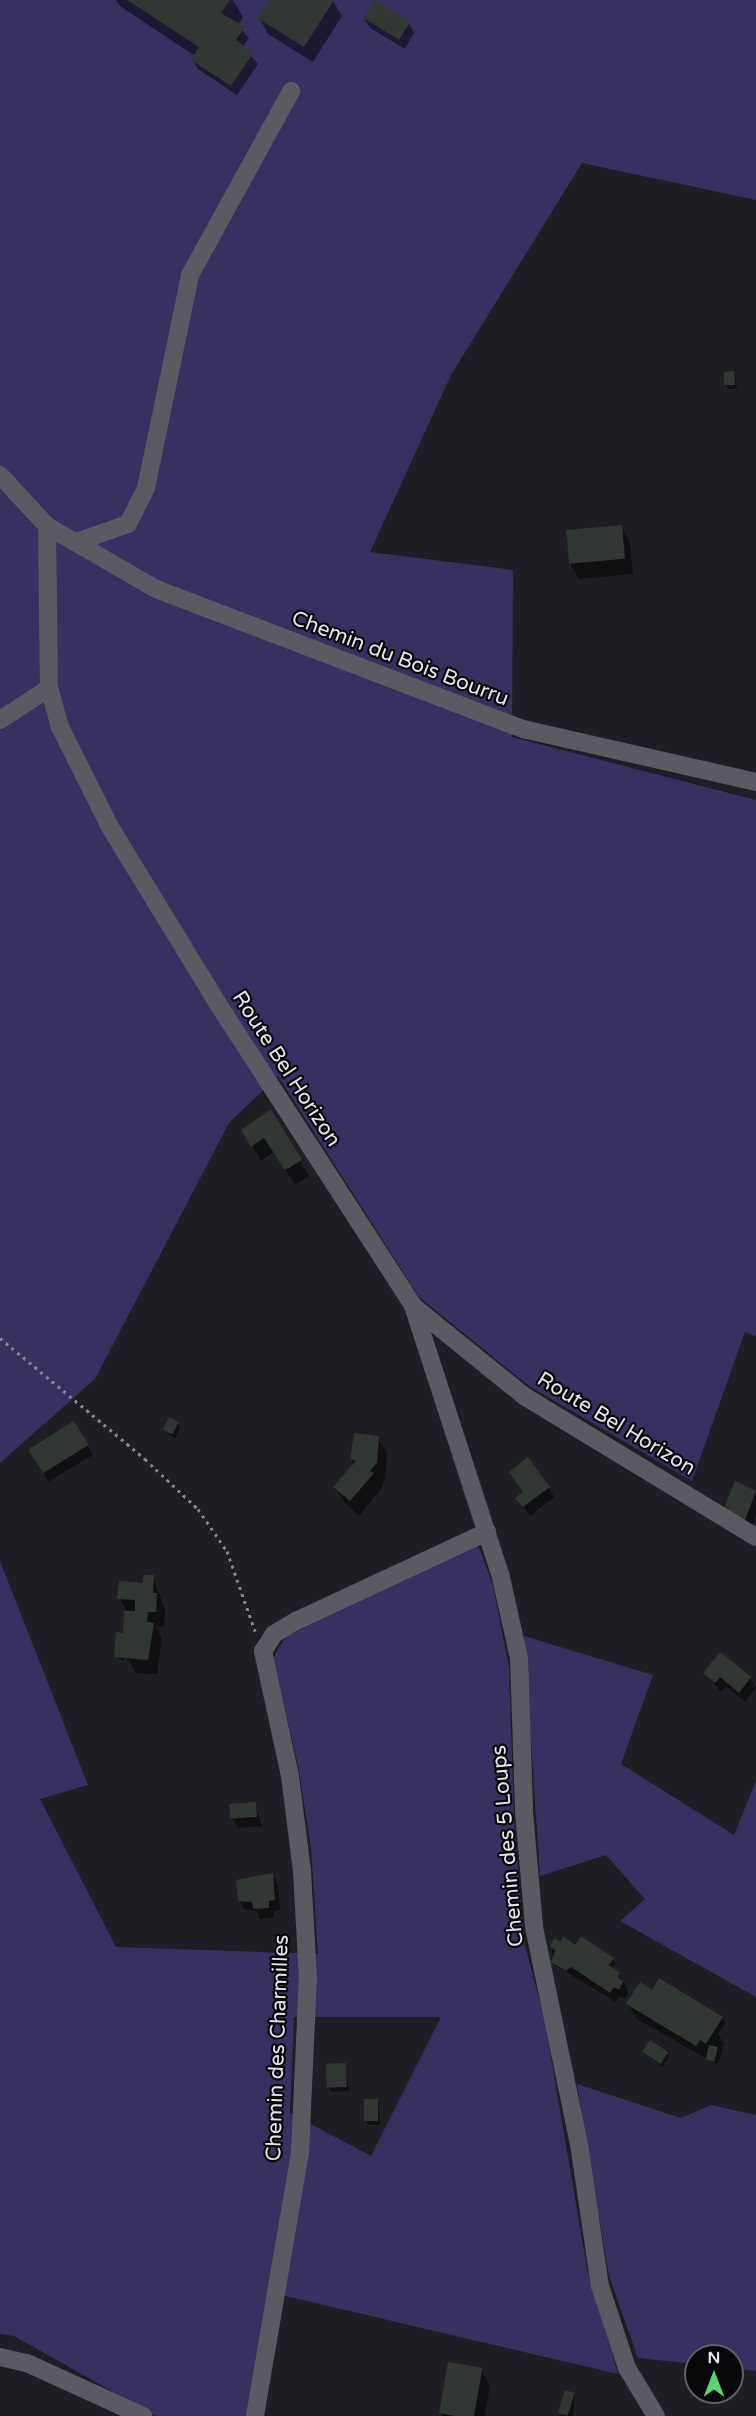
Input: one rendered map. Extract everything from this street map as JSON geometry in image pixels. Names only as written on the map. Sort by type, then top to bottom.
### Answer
[{"type":"street","points":[[76,542],[128,524],[146,488],[190,275],[291,91]]},
{"type":"street","points":[[0,475],[47,526]]},
{"type":"street","name":"Chemin du Bois Bourru","points":[[47,526],[156,589],[523,729],[756,782]]},
{"type":"street","name":"Route Bel Horizon","points":[[47,526],[49,688],[60,727],[110,827],[218,1004],[414,1306],[524,1395],[756,1537]]},
{"type":"street","points":[[0,720],[49,688]]},
{"type":"street","name":"Chemin des 5 Loups","points":[[414,1306],[487,1532],[519,1658],[524,1812],[534,1927],[579,2144],[600,2286],[627,2368],[656,2416]]},
{"type":"street","points":[[263,1651],[274,1634],[296,1621],[487,1532]]},
{"type":"street","name":"Chemin des Charmilles","points":[[255,2416],[300,2152],[308,1979],[302,1871],[290,1776],[263,1651]]},
{"type":"street","points":[[0,2357],[27,2362],[143,2416]]},
{"type":"path","points":[[0,1338],[93,1419],[145,1459],[198,1509],[227,1551],[263,1651]]},
{"type":"shaded area","points":[[0,0],[756,0],[756,200],[582,163],[451,375],[370,552],[513,570],[512,737],[756,800],[756,1336],[745,1332],[692,1481],[529,1386],[419,1297],[278,1076],[229,1123],[95,1379],[0,1463]]},
{"type":"shaded area","points":[[477,1542],[493,1585],[509,1668],[514,1820],[524,1942],[544,2017],[587,2268],[618,2374],[273,2293],[250,2416],[156,2416],[14,2336],[0,2334],[0,1561],[88,1785],[40,1799],[116,1947],[318,1954],[311,1848],[298,1765],[273,1659],[285,1637]],"holes":[[[294,2017],[441,2017],[371,2156],[290,2113]]]},
{"type":"shaded area","points":[[524,1636],[653,1675],[621,1764],[734,1835],[756,1781],[756,1997],[620,1921],[645,1899],[606,1855],[540,1876]]},
{"type":"shaded area","points":[[577,2084],[681,2118],[711,2105],[756,2115],[756,2371],[744,2370],[744,2344],[684,2344],[684,2363],[638,2358],[609,2276]]},
{"type":"building","points":[[127,0],[230,0],[221,13],[245,27],[236,40],[253,53],[231,86],[191,60],[199,47]]},
{"type":"building","points":[[269,0],[334,0],[304,47],[257,18]]},
{"type":"building","points":[[374,0],[410,22],[399,40],[363,18]]},
{"type":"building","points":[[734,371],[735,385],[724,385],[724,372]]},
{"type":"building","points":[[622,525],[625,559],[569,564],[566,530]]},
{"type":"building","points":[[271,1109],[302,1160],[285,1170],[264,1138],[251,1147],[241,1130]]},
{"type":"building","points":[[169,1417],[179,1422],[172,1434],[163,1429]]},
{"type":"building","points":[[74,1421],[89,1445],[43,1473],[28,1450]]},
{"type":"building","points":[[354,1433],[379,1436],[377,1463],[370,1471],[374,1473],[350,1501],[333,1487],[356,1461],[350,1459]]},
{"type":"building","points":[[528,1457],[550,1487],[523,1507],[515,1498],[523,1492],[509,1472]]},
{"type":"building","points":[[735,1481],[756,1491],[745,1520],[724,1508]]},
{"type":"building","points":[[143,1575],[154,1575],[153,1593],[157,1593],[156,1612],[148,1612],[147,1622],[154,1623],[148,1660],[114,1657],[116,1632],[123,1633],[124,1611],[135,1611],[135,1600],[117,1599],[119,1581],[143,1583]]},
{"type":"building","points":[[720,1652],[751,1677],[739,1693],[720,1677],[715,1683],[703,1673]]},
{"type":"building","points":[[256,1802],[257,1817],[230,1819],[229,1804]]},
{"type":"building","points":[[273,1873],[275,1900],[269,1901],[269,1908],[253,1909],[252,1902],[238,1901],[236,1880]]},
{"type":"building","points":[[563,1936],[575,1945],[581,1936],[614,1958],[609,1965],[620,1973],[618,1977],[623,1982],[619,1990],[614,1987],[610,1993],[571,1967],[566,1971],[551,1962],[555,1951],[550,1946],[554,1938],[560,1942]]},
{"type":"building","points":[[659,1978],[723,2017],[706,2044],[700,2040],[696,2046],[626,2004],[640,1982],[652,1990]]},
{"type":"building","points":[[650,2040],[668,2052],[660,2064],[642,2052]]},
{"type":"building","points":[[709,2045],[718,2047],[714,2062],[706,2060]]},
{"type":"building","points":[[346,2063],[347,2087],[327,2088],[326,2064]]},
{"type":"building","points":[[364,2099],[378,2099],[378,2121],[364,2121]]},
{"type":"building","points":[[448,2362],[482,2368],[474,2416],[439,2413]]},
{"type":"building","points":[[565,2390],[575,2393],[568,2416],[558,2413]]}]
